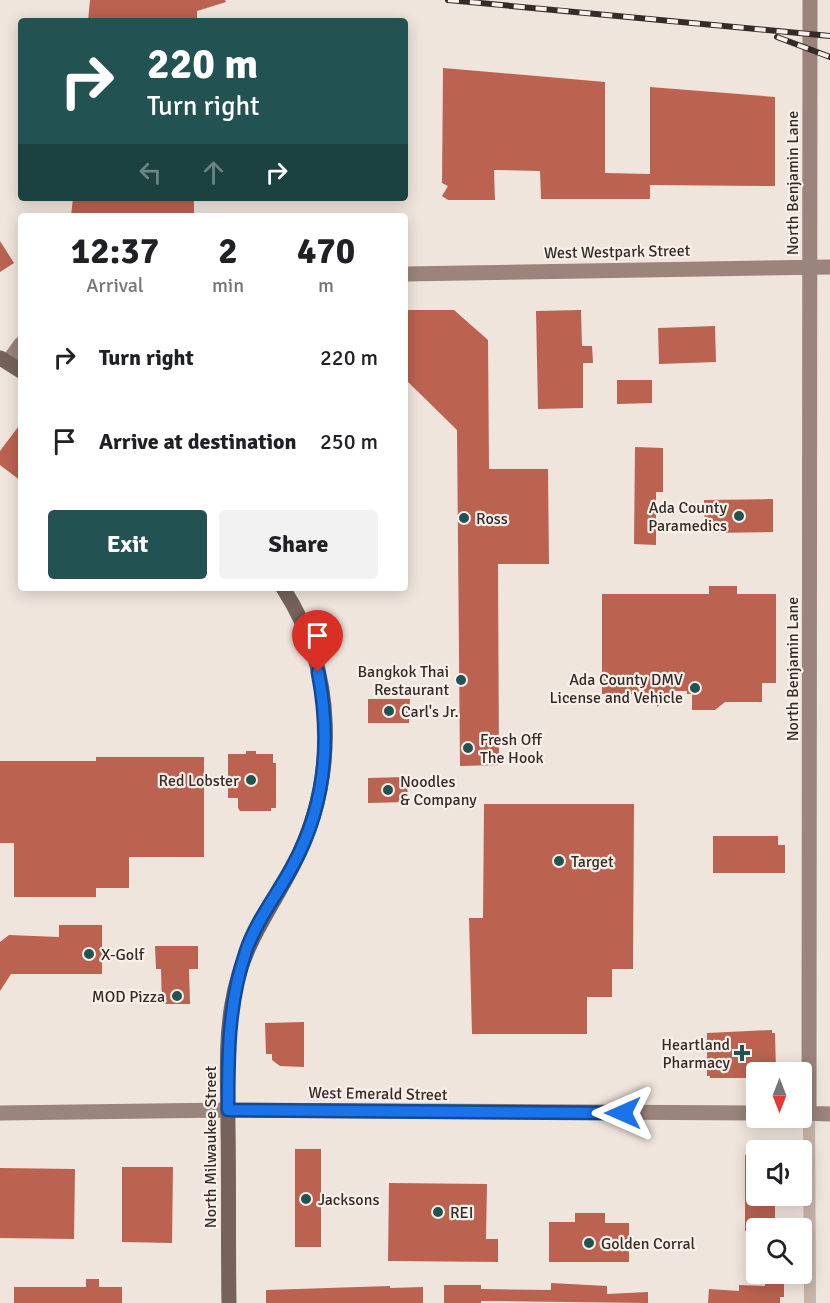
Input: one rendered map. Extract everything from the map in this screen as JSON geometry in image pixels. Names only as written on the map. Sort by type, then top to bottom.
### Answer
[{"type":"main road","points":[[0,348],[10,364]]},
{"type":"main road","name":"North Milwaukee Street","points":[[229,1303],[228,1110],[230,1024],[235,986],[247,949],[258,925],[304,843],[320,791],[325,760],[325,720],[318,672],[299,616],[285,591]]},
{"type":"street","name":"North Benjamin Lane","points":[[805,1062],[811,265],[810,0]]},
{"type":"street","name":"West Westpark Street","points":[[408,274],[811,265],[830,267]]},
{"type":"street","points":[[10,364],[18,349]]},
{"type":"street","name":"West Emerald Street","points":[[0,1113],[228,1110],[746,1113]]},
{"type":"street","points":[[812,1113],[830,1114]]},
{"type":"street","name":"North Benjamin Lane","points":[[805,1128],[810,1303]]},
{"type":"building","points":[[90,0],[225,0],[226,2],[197,11],[197,18],[88,18]]},
{"type":"building","points":[[443,68],[605,82],[605,173],[650,174],[650,87],[775,97],[775,186],[650,185],[650,199],[541,199],[540,171],[494,170],[495,200],[448,200],[442,196],[448,186],[442,183]]},
{"type":"building","points":[[73,201],[194,201],[194,213],[71,213]]},
{"type":"building","points":[[0,241],[14,263],[0,272]]},
{"type":"building","points":[[408,310],[454,310],[488,340],[489,469],[548,469],[549,564],[498,564],[499,765],[460,766],[457,430],[408,382]]},
{"type":"building","points":[[581,310],[582,346],[592,346],[593,363],[583,363],[583,408],[538,409],[536,311]]},
{"type":"building","points":[[715,326],[716,362],[659,364],[658,328]]},
{"type":"building","points":[[617,380],[652,380],[652,403],[617,404]]},
{"type":"building","points":[[18,427],[18,479],[0,465],[0,451]]},
{"type":"building","points":[[635,447],[663,448],[663,492],[656,492],[656,545],[634,544]]},
{"type":"building","name":"Ada County Paramedics","points":[[773,499],[773,532],[705,533],[704,500]]},
{"type":"building","points":[[709,586],[737,586],[737,594],[776,594],[776,683],[762,683],[762,702],[725,702],[715,710],[692,710],[692,694],[687,694],[687,691],[674,691],[657,707],[657,699],[644,699],[644,694],[602,694],[602,594],[709,594]]},
{"type":"building","name":"Carl's Jr.","points":[[368,699],[410,699],[409,723],[368,723]]},
{"type":"building","name":"Red Lobster","points":[[246,751],[256,751],[256,754],[273,754],[273,763],[276,763],[276,808],[271,808],[271,811],[240,811],[238,798],[228,798],[228,754],[246,754]]},
{"type":"building","points":[[96,757],[204,757],[204,857],[129,857],[129,888],[96,888],[96,897],[14,897],[14,843],[0,843],[0,761],[96,761]]},
{"type":"building","name":"Noodles & Company","points":[[407,777],[408,802],[368,803],[368,778]]},
{"type":"building","name":"Target","points":[[484,804],[634,804],[633,969],[612,969],[612,997],[587,997],[587,1034],[472,1034],[469,918],[483,918]]},
{"type":"building","points":[[713,836],[778,836],[778,845],[785,845],[785,873],[713,873]]},
{"type":"building","points":[[59,925],[102,925],[102,974],[11,974],[0,991],[0,942],[9,935],[59,937]]},
{"type":"building","points":[[155,946],[198,946],[198,969],[189,969],[190,1004],[162,1004],[161,969],[156,969]]},
{"type":"building","points":[[304,1022],[304,1067],[280,1066],[272,1060],[272,1054],[266,1054],[265,1023]]},
{"type":"building","name":"Heartland Pharmacy","points":[[772,1030],[772,1033],[775,1033],[776,1062],[746,1062],[746,1078],[710,1078],[707,1076],[707,1033]]},
{"type":"building","points":[[295,1149],[321,1149],[321,1247],[295,1247]]},
{"type":"building","points":[[746,1155],[746,1206],[775,1206],[775,1218],[746,1218],[745,1231]]},
{"type":"building","points":[[122,1167],[173,1167],[172,1243],[122,1242]]},
{"type":"building","points":[[0,1168],[75,1169],[74,1239],[0,1238]]},
{"type":"building","name":"REI","points":[[389,1183],[487,1184],[486,1239],[498,1239],[498,1262],[388,1261]]},
{"type":"building","name":"Golden Corral","points":[[575,1213],[605,1213],[605,1223],[629,1223],[629,1262],[549,1262],[549,1222],[575,1222]]},
{"type":"building","points":[[86,1279],[99,1279],[99,1287],[122,1287],[122,1303],[14,1303],[14,1287],[86,1287]]},
{"type":"building","points":[[551,1283],[607,1286],[607,1294],[648,1292],[648,1303],[481,1301],[481,1303],[444,1303],[444,1285],[481,1285],[481,1289],[551,1290]]},
{"type":"building","points":[[765,1284],[784,1284],[784,1297],[780,1297],[780,1303],[708,1303],[709,1289],[739,1291],[739,1285],[765,1286]]},
{"type":"building","points":[[390,1286],[390,1288],[423,1287],[423,1303],[266,1303],[266,1290]]},
{"type":"railway","points":[[448,0],[830,36]]},
{"type":"railway","points":[[777,37],[830,57]]},
{"type":"place","name":"Ada County Paramedics","points":[[739,516]]},
{"type":"place","name":"Ross","points":[[464,518]]},
{"type":"place","name":"Bangkok Thai Restaurant","points":[[461,680]]},
{"type":"place","name":"Ada County DMV License and Vehicle","points":[[695,688]]},
{"type":"place","name":"Carl's Jr.","points":[[389,711]]},
{"type":"place","name":"Fresh Off The Hook","points":[[468,748]]},
{"type":"place","name":"Red Lobster","points":[[251,780]]},
{"type":"place","name":"Noodles & Company","points":[[388,790]]},
{"type":"place","name":"Target","points":[[559,861]]},
{"type":"place","name":"X-Golf","points":[[89,954]]},
{"type":"place","name":"MOD Pizza","points":[[177,996]]},
{"type":"place","name":"Heartland Pharmacy","points":[[742,1053]]},
{"type":"place","name":"Jacksons","points":[[306,1199]]},
{"type":"place","name":"REI","points":[[438,1212]]},
{"type":"place","name":"Golden Corral","points":[[589,1243]]},
{"type":"route","points":[[318,672],[324,700],[326,729],[325,760],[320,791],[304,843],[258,925],[247,949],[235,986],[231,1005],[228,1048],[228,1110],[623,1113]]}]
